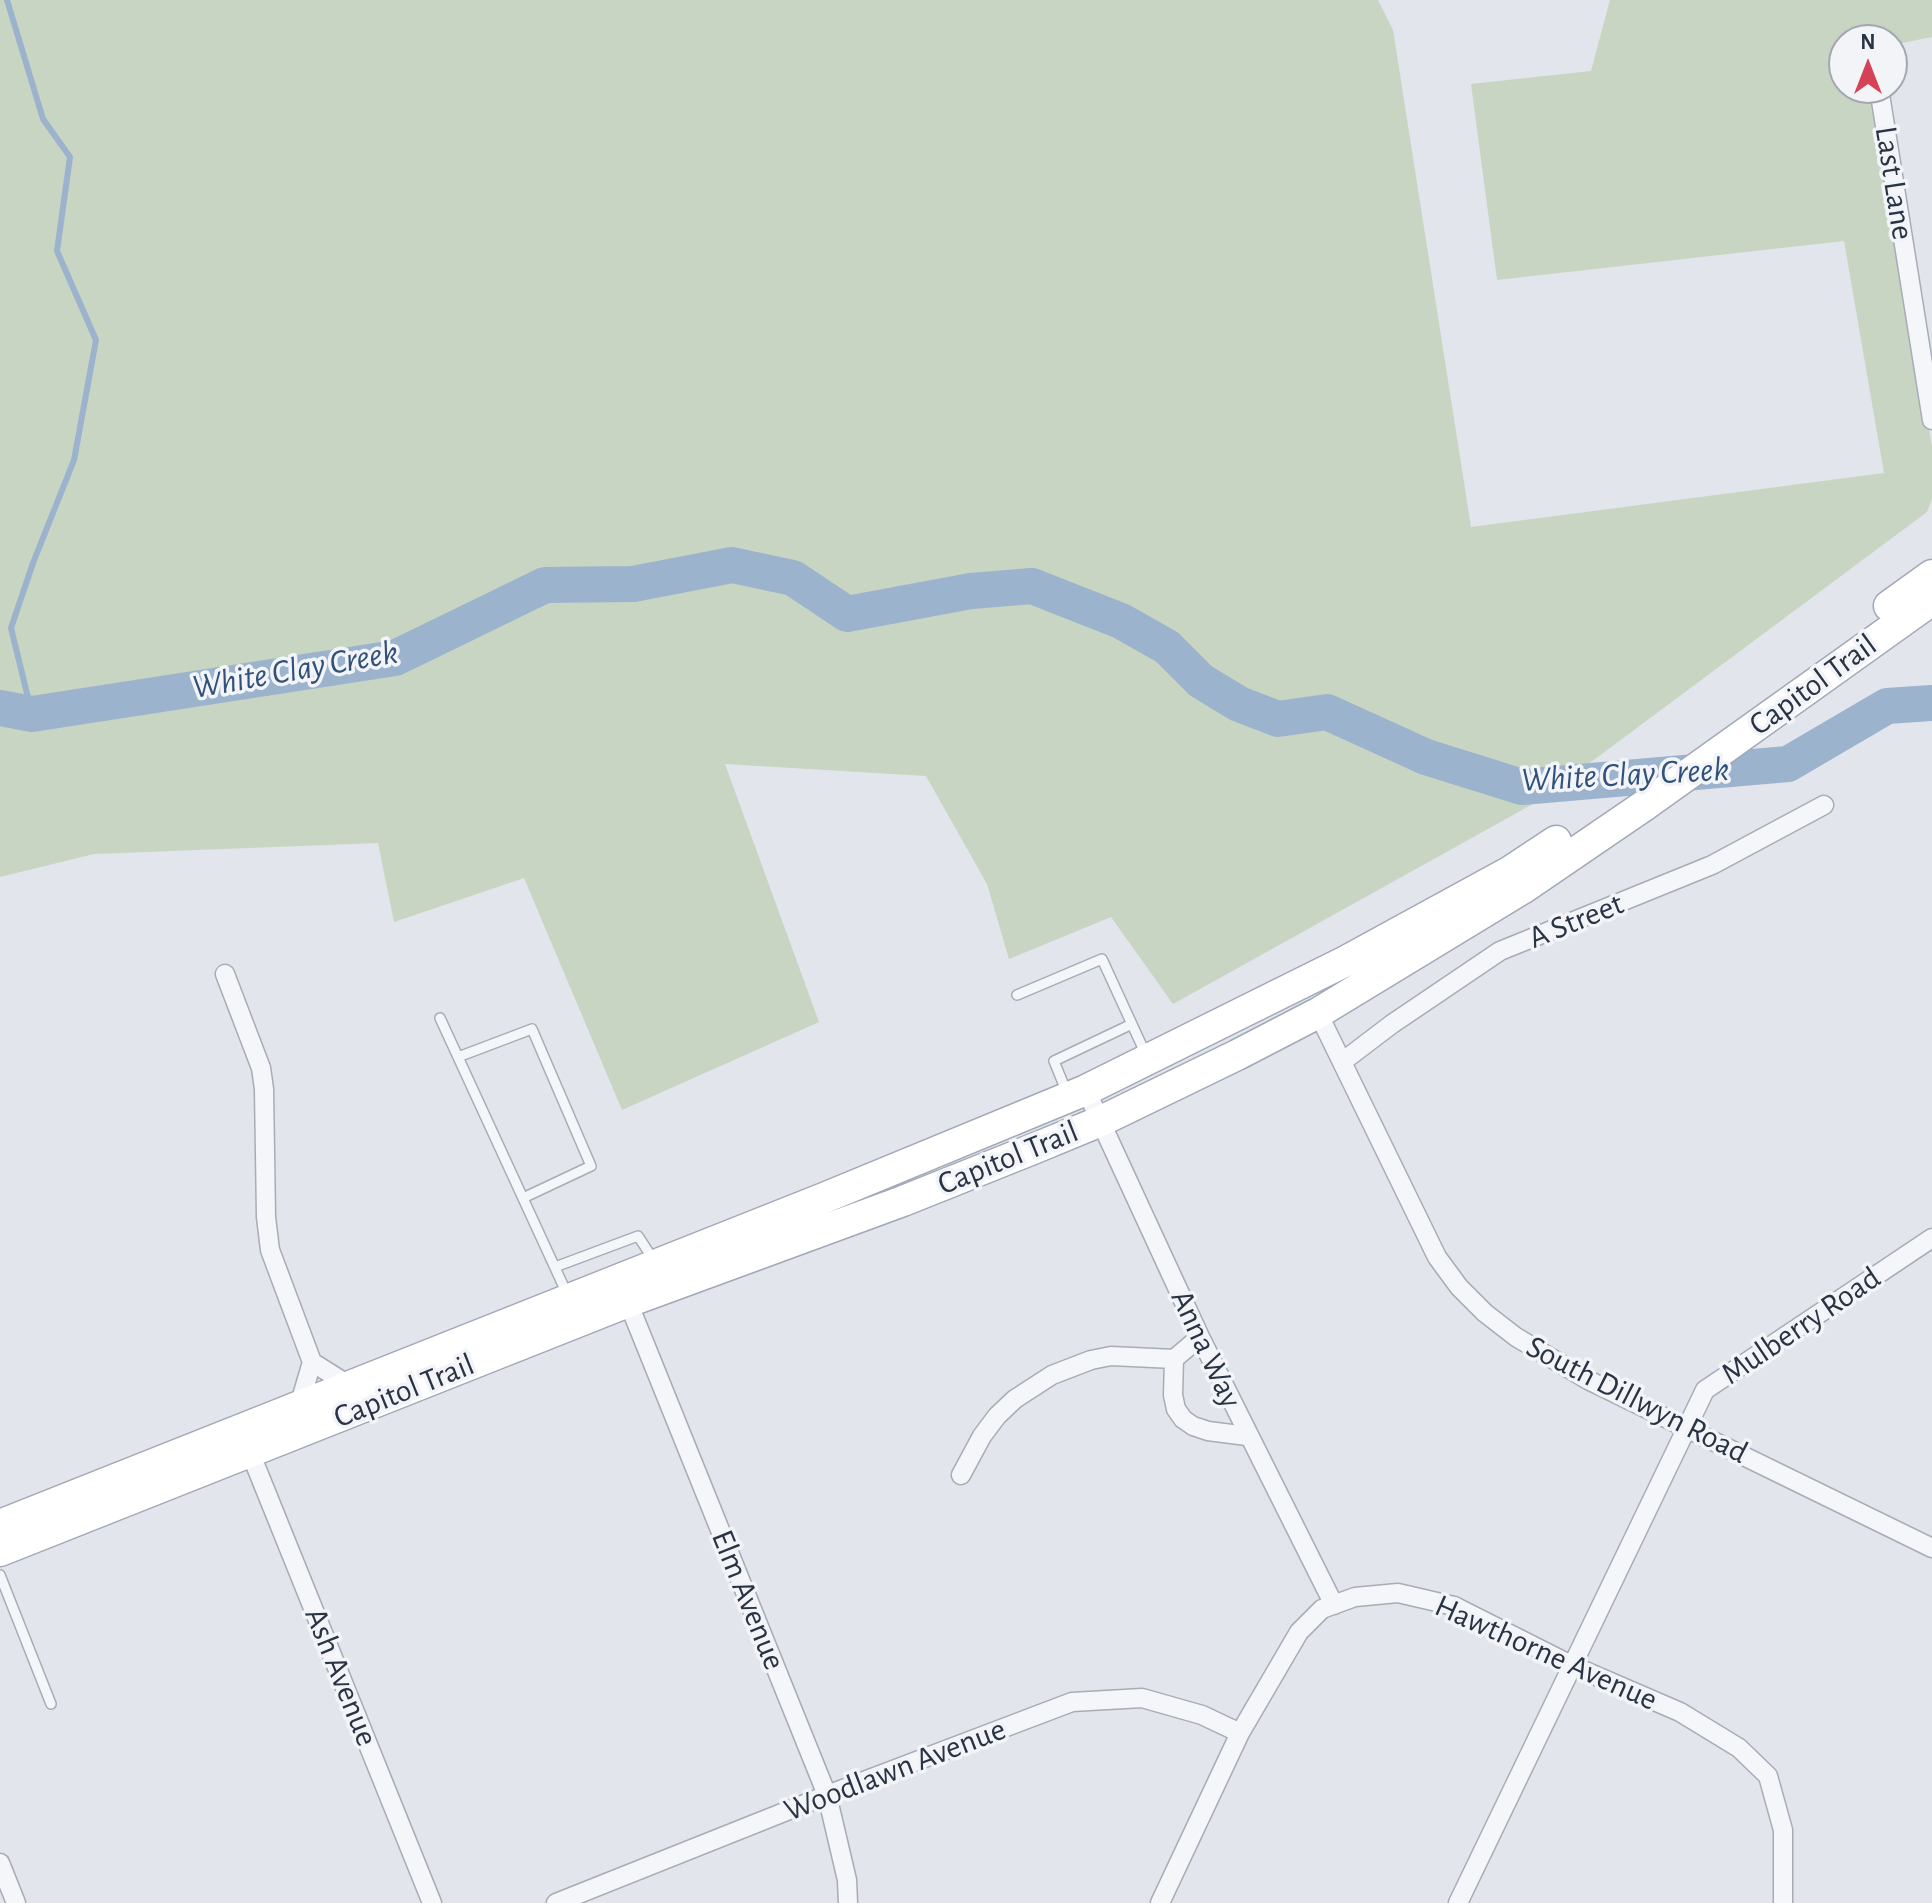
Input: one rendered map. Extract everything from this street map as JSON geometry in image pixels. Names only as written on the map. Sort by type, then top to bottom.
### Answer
[{"type":"main road","name":"Capitol Trail","points":[[0,1551],[628,1302],[903,1201],[1101,1121],[1237,1055],[1318,1013],[1515,880],[1645,805],[1924,593]]},
{"type":"main road","name":"Capitol Trail","points":[[0,1525],[1077,1094],[1515,880]]},
{"type":"street","name":"Last Lane","points":[[1882,104],[1932,420]]},
{"type":"street","name":"A Street","points":[[1342,1062],[1500,951],[1712,865],[1824,805]]},
{"type":"street","points":[[225,974],[261,1068],[270,1250],[312,1362],[299,1406]]},
{"type":"street","name":"South Dillwyn Road","points":[[1318,1013],[1419,1225],[1459,1287],[1485,1313],[1547,1357],[1932,1548]]},
{"type":"street","name":"Anna Way","points":[[1077,1094],[1101,1121],[1247,1436],[1334,1605]]},
{"type":"street","name":"Mulberry Road","points":[[1458,1903],[1705,1390],[1932,1238]]},
{"type":"street","name":"Elm Avenue","points":[[628,1302],[827,1795],[847,1880],[848,1903]]},
{"type":"street","points":[[961,1475],[997,1416],[1015,1399],[1052,1375],[1111,1356],[1174,1359],[1200,1337]]},
{"type":"street","points":[[1174,1359],[1173,1395],[1176,1409],[1183,1419],[1208,1431],[1247,1436]]},
{"type":"street","points":[[312,1362],[350,1386]]},
{"type":"street","name":"Ash Avenue","points":[[250,1452],[432,1903]]},
{"type":"street","name":"Hawthorne Avenue","points":[[1160,1903],[1240,1733],[1299,1632],[1322,1609],[1355,1597],[1398,1593],[1454,1606],[1571,1665],[1680,1712],[1739,1748],[1768,1776],[1783,1830],[1783,1903]]},
{"type":"street","name":"Woodlawn Avenue","points":[[556,1903],[1072,1702],[1142,1698],[1202,1715],[1240,1733]]},
{"type":"street","points":[[0,1863],[16,1903]]},
{"type":"lane","points":[[1017,995],[1102,959],[1149,1060]]},
{"type":"lane","points":[[440,1018],[569,1299]]},
{"type":"lane","points":[[1077,1094],[1054,1061],[1132,1024]]},
{"type":"lane","points":[[458,1057],[532,1029],[591,1166],[523,1198]]},
{"type":"lane","points":[[555,1267],[638,1236],[657,1264]]},
{"type":"lane","points":[[0,1575],[51,1704]]},
{"type":"green space","points":[[0,0],[1378,0],[1393,30],[1471,527],[1884,473],[1844,241],[1497,280],[1471,84],[1591,71],[1610,0],[1932,0],[1932,37],[1908,42],[1908,24],[1828,24],[1828,104],[1873,104],[1932,447],[1932,499],[1927,512],[1540,800],[1173,1004],[1111,917],[1009,959],[987,884],[926,776],[725,764],[819,1022],[622,1110],[524,878],[394,922],[378,843],[94,854],[0,877]]},
{"type":"waterway","points":[[7,0],[43,119],[70,157],[57,251],[96,340],[74,460],[11,628],[32,714]]},
{"type":"waterway","name":"White Clay Creek","points":[[0,708],[32,714],[395,658],[545,585],[633,584],[732,565],[793,578],[847,614],[971,591],[1032,586],[1121,621],[1167,647],[1201,681],[1239,704],[1278,719],[1327,712],[1426,757],[1522,787],[1788,764],[1887,706],[1932,703]]}]
